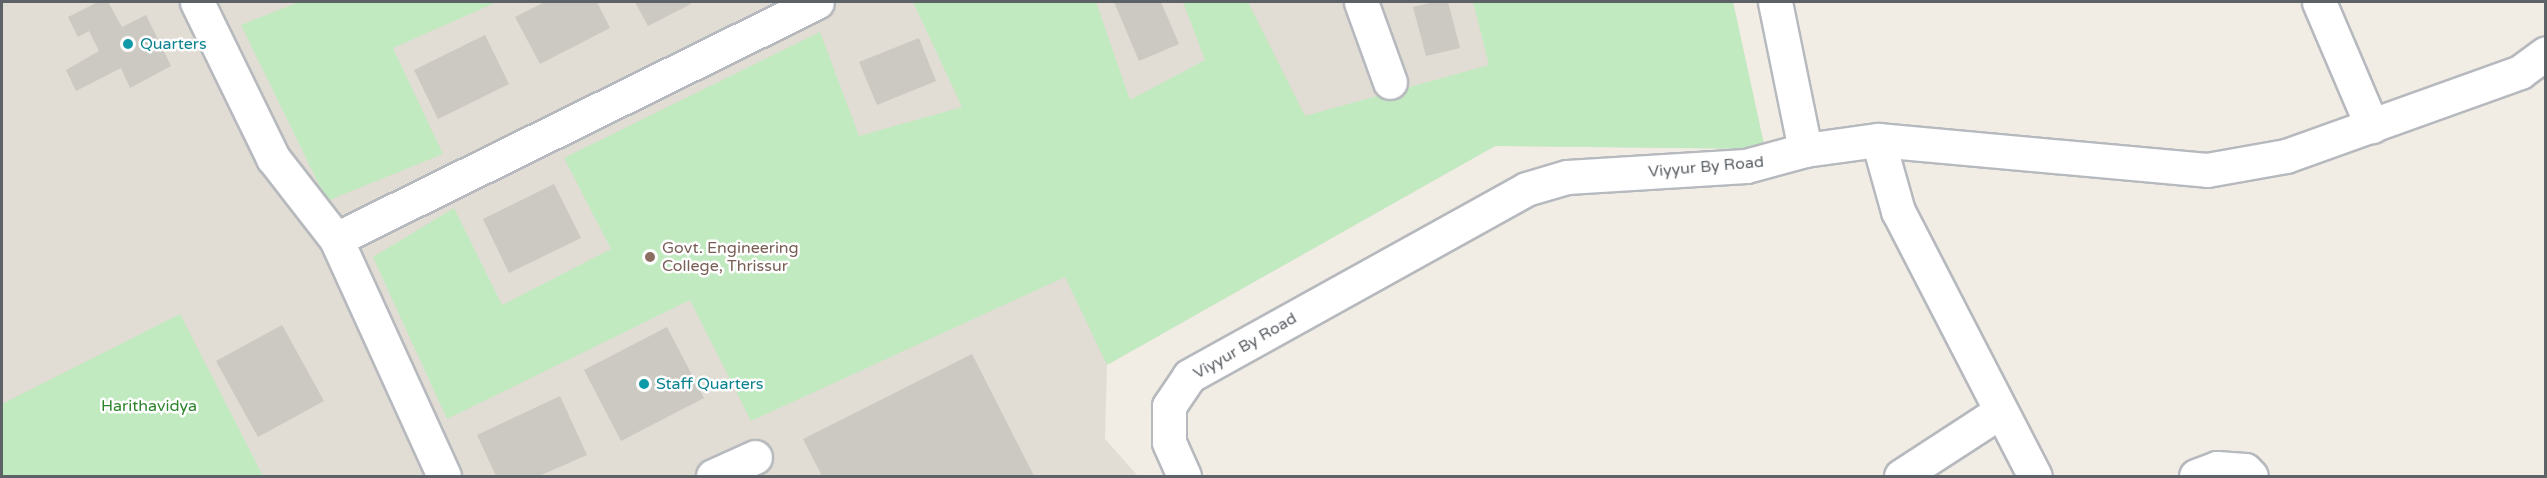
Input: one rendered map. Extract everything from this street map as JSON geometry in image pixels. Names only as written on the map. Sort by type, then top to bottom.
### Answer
[{"type":"street","points":[[197,2],[273,158],[336,239],[444,477]]},
{"type":"street","points":[[336,239],[817,2]]},
{"type":"street","points":[[1361,2],[1390,82]]},
{"type":"street","points":[[1774,2],[1805,150]]},
{"type":"street","points":[[2319,2],[2372,126]]},
{"type":"street","name":"Viyyur By Road","points":[[1184,477],[1169,442],[1169,406],[1189,376],[1526,189],[1567,177],[1746,166],[1805,150],[1878,140],[2207,170],[2286,156],[2520,72],[2546,53]]},
{"type":"street","points":[[1878,140],[1898,211],[2034,477]]},
{"type":"street","points":[[1901,477],[2001,411]]},
{"type":"street","points":[[713,477],[754,457]]},
{"type":"street","points":[[2196,477],[2217,468],[2246,470],[2251,477]]},
{"type":"shaded area","name":"Govt. Engineering College, Thrissur","points":[[2,2],[1733,2],[1765,149],[1495,146],[1107,365],[1105,439],[1138,476],[2,476]]},
{"type":"green space","points":[[299,2],[497,2],[393,48],[443,154],[327,201],[241,25]]},
{"type":"green space","points":[[913,2],[1096,2],[1130,100],[1205,60],[1183,2],[1248,2],[1305,116],[1489,65],[1473,2],[1733,2],[1765,149],[1495,146],[1107,365],[1065,277],[751,421],[690,300],[447,419],[373,257],[454,208],[502,305],[611,249],[564,158],[820,32],[859,136],[962,107]]},
{"type":"green space","name":"Harithavidya","points":[[180,314],[263,476],[2,476],[2,404]]},
{"type":"building","name":"Quarters","points":[[98,2],[108,2],[122,27],[146,15],[171,66],[130,88],[121,68],[76,91],[66,70],[99,51],[89,31],[78,37],[68,17]]},
{"type":"building","points":[[545,2],[597,2],[610,28],[540,64],[515,17]]},
{"type":"building","points":[[635,2],[689,2],[691,4],[648,26]]},
{"type":"building","points":[[1114,2],[1161,2],[1179,44],[1139,61]]},
{"type":"building","points":[[1434,2],[1448,2],[1460,48],[1426,56],[1413,7]]},
{"type":"building","points":[[485,35],[509,84],[438,119],[414,70]]},
{"type":"building","points":[[919,38],[936,81],[877,105],[859,62]]},
{"type":"building","points":[[554,184],[581,238],[509,273],[483,219]]},
{"type":"building","points":[[282,325],[324,401],[258,437],[216,361]]},
{"type":"building","name":"Staff Quarters","points":[[667,327],[704,398],[621,441],[584,370]]},
{"type":"building","points":[[972,354],[1034,476],[822,476],[803,439]]},
{"type":"building","points":[[560,396],[587,455],[539,476],[496,476],[477,435]]},
{"type":"place","name":"Quarters","points":[[128,44]]},
{"type":"place","name":"Govt. Engineering College, Thrissur","points":[[650,257]]},
{"type":"place","name":"Staff Quarters","points":[[644,384]]}]
